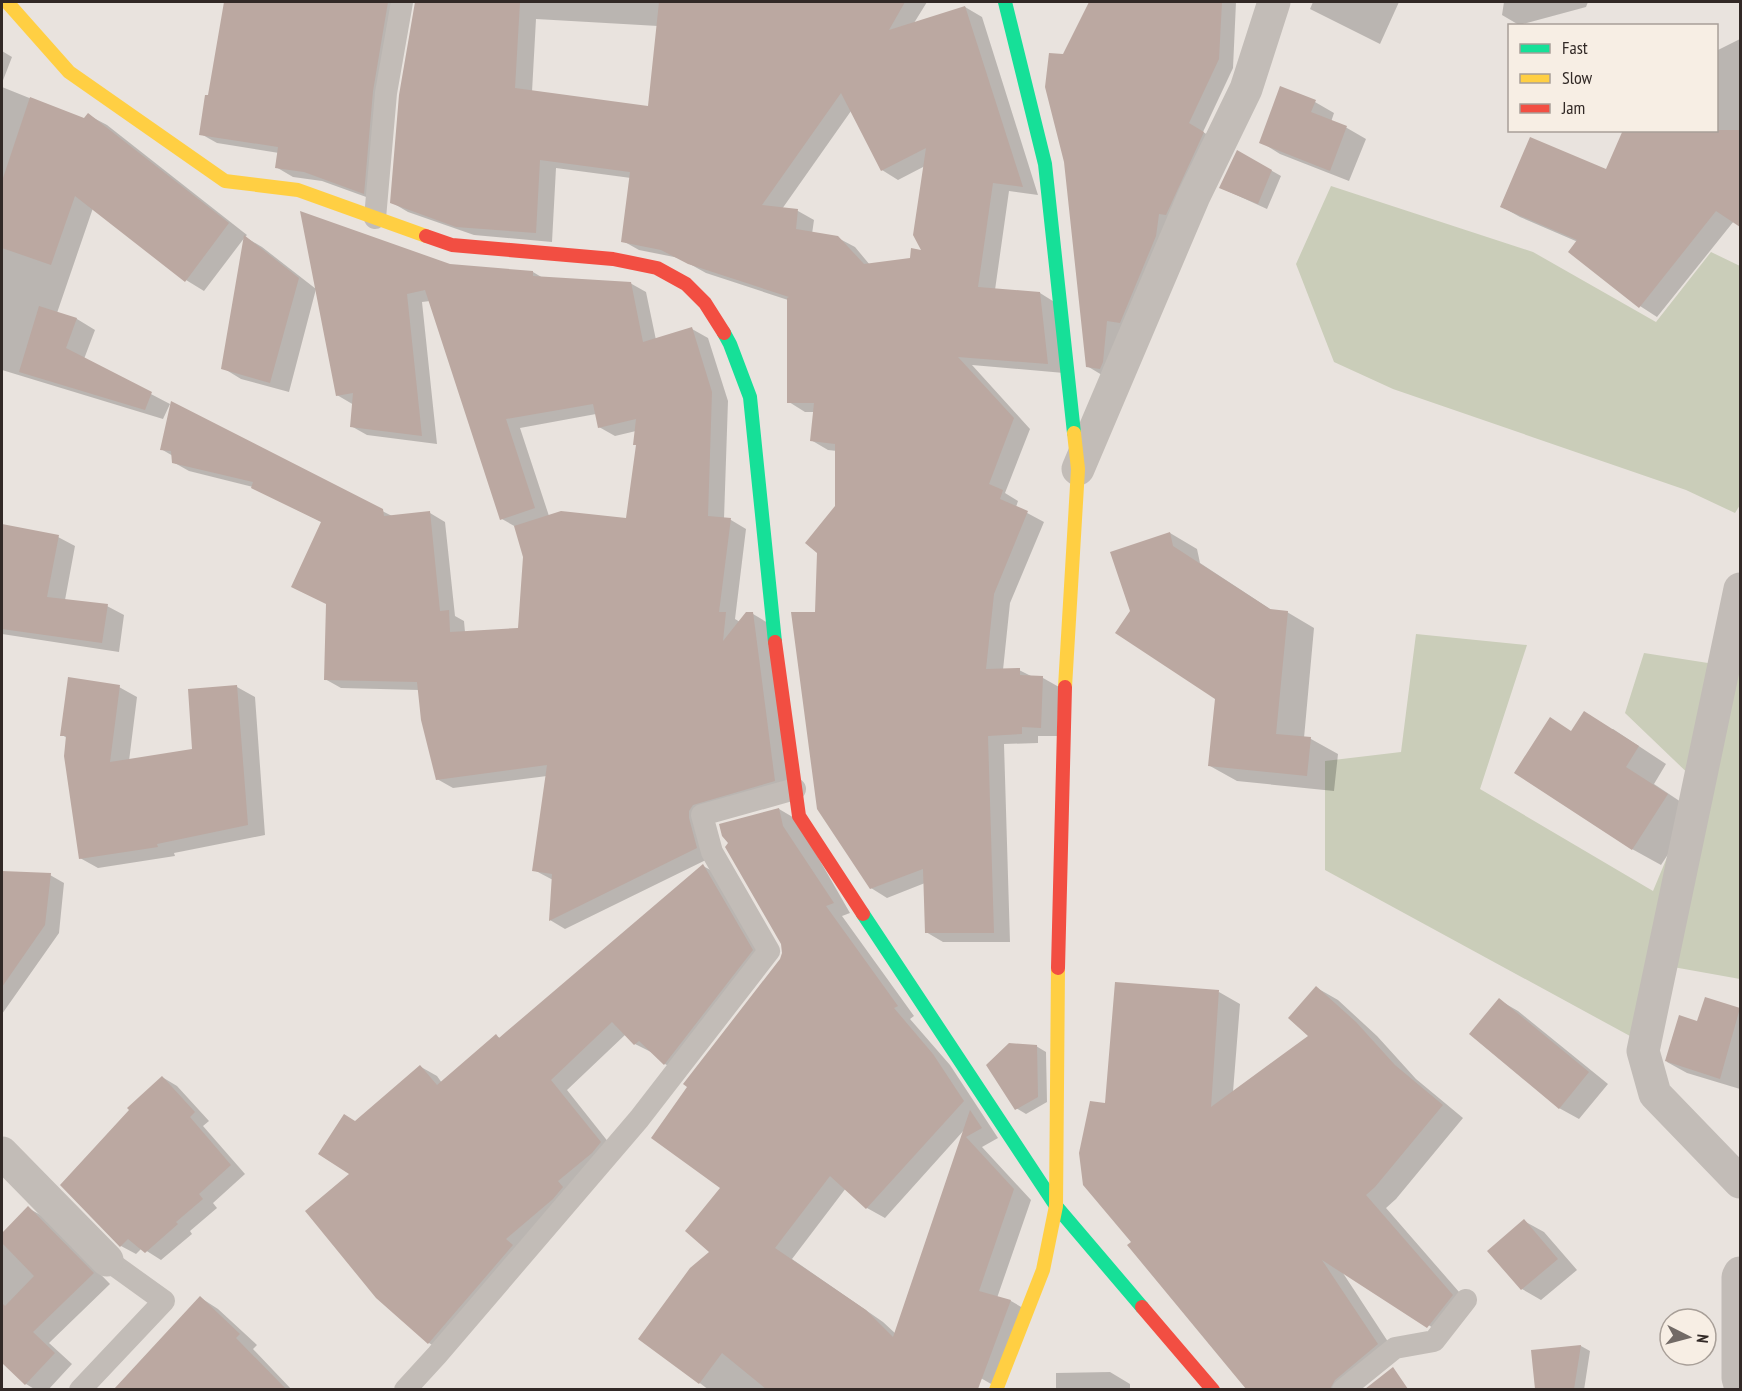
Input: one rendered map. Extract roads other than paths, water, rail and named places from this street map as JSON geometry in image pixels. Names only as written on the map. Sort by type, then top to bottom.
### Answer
[{"type":"street","points":[[7,2],[69,72],[225,181],[298,190],[452,245],[613,259],[657,268],[686,284],[705,303],[730,344],[750,397],[776,653],[799,816],[1056,1206],[1213,1389]]},
{"type":"street","points":[[996,1389],[1043,1270],[1056,1206],[1057,993],[1064,700],[1078,469],[1045,164],[1005,2]]},
{"type":"street","points":[[1078,469],[1194,196],[1246,89],[1274,2]]},
{"type":"street","points":[[1740,589],[1643,1051],[1655,1094],[1740,1182]]},
{"type":"street","points":[[2,1153],[107,1260]]},
{"type":"street","points":[[1740,1274],[1738,1277],[1738,1378],[1740,1385]]},
{"type":"lane","points":[[375,218],[386,93],[402,2]]},
{"type":"lane","points":[[405,1389],[437,1355],[639,1119],[769,951],[712,852],[702,815],[795,789]]},
{"type":"lane","points":[[80,1389],[164,1301],[107,1260]]},
{"type":"lane","points":[[1343,1389],[1395,1348],[1434,1341],[1466,1300]]}]
